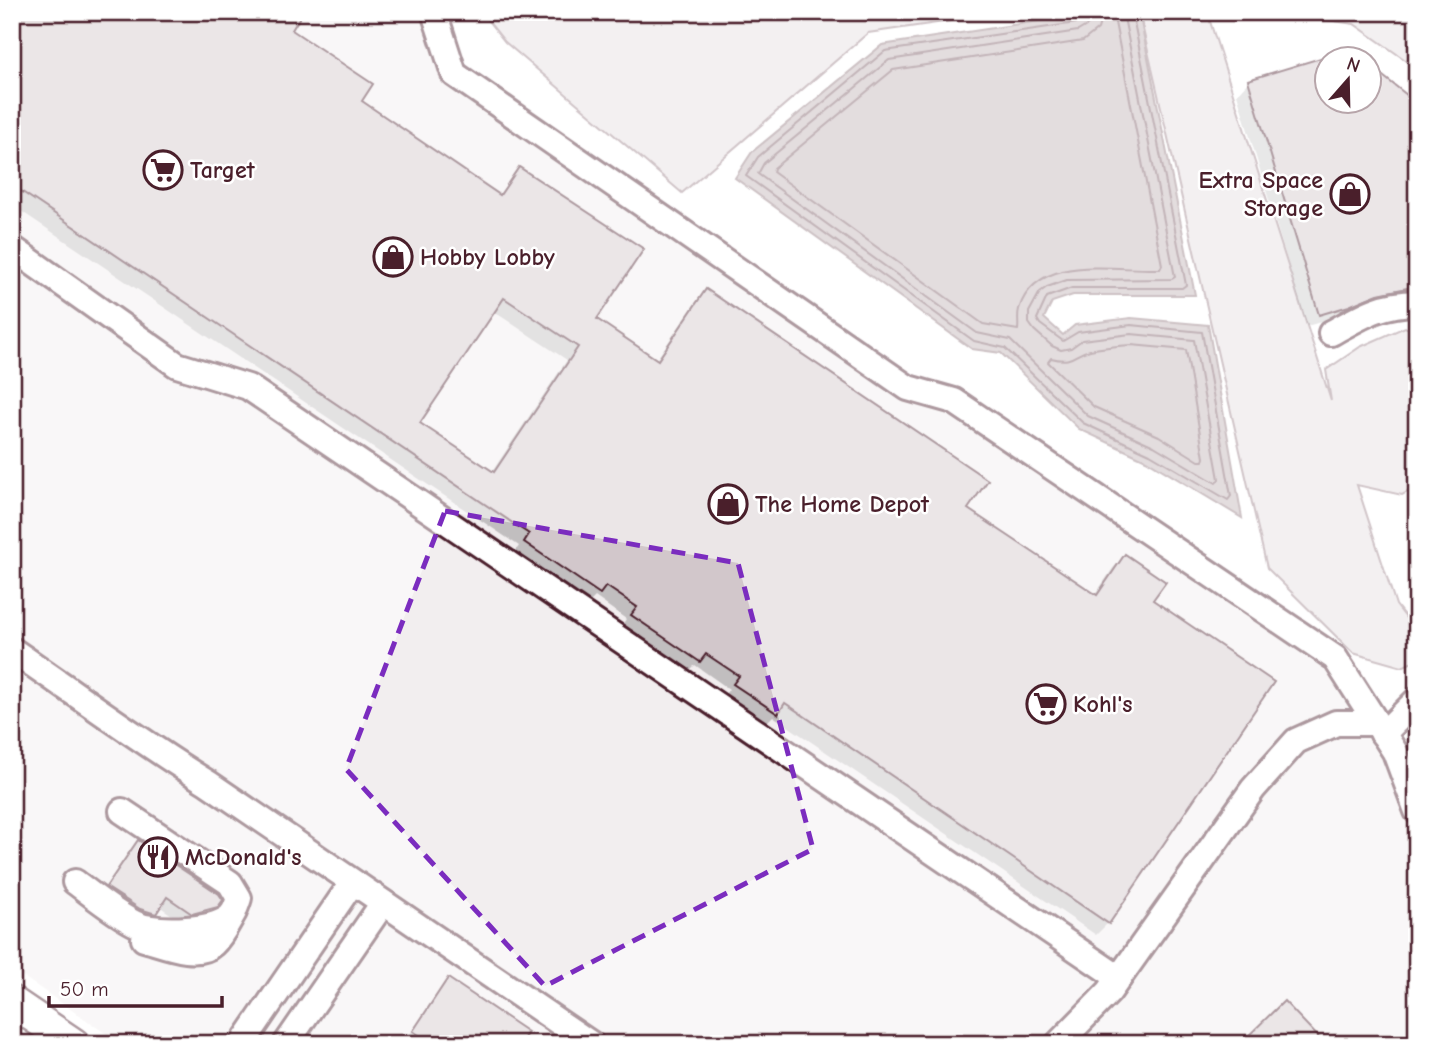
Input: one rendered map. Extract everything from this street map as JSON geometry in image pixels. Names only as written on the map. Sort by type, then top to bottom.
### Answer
[{"type":"main road","points":[[12,1002],[74,1044]]},
{"type":"street","points":[[434,12],[454,74],[908,388],[954,401],[1335,658],[1395,752],[1417,811]]},
{"type":"street","points":[[12,248],[177,365],[248,387],[1119,978]]},
{"type":"street","points":[[1331,332],[1370,311],[1394,303],[1417,303]]},
{"type":"street","points":[[12,650],[159,753],[208,783],[591,1044]]},
{"type":"street","points":[[1058,1044],[1109,992],[1253,789],[1296,741],[1336,723],[1379,728],[1417,700]]},
{"type":"street","points":[[75,882],[136,925],[171,930],[199,927],[224,920],[235,911],[239,898],[230,883],[122,811]]},
{"type":"street","points":[[242,1044],[352,883]]},
{"type":"street","points":[[286,1044],[383,903]]},
{"type":"highlighted area","points":[[445,511],[738,563],[813,849],[545,986],[346,769]]},
{"type":"shaded area","points":[[12,12],[434,12],[454,74],[908,388],[954,401],[1335,658],[1417,811],[1417,1044],[121,1044],[12,969]]},
{"type":"shaded area","points":[[481,12],[1013,12],[868,33],[682,193],[505,42]]},
{"type":"shaded area","points":[[1139,12],[1207,12],[1331,401],[1326,370],[1360,347],[1405,327],[1417,333],[1417,487],[1402,495],[1357,485],[1396,605],[1417,632],[1417,660],[1402,667],[1353,653],[1267,568]]},
{"type":"shaded area","points":[[1272,12],[1417,12],[1417,68],[1354,24]]},
{"type":"water","points":[[1098,12],[1139,12],[1195,295],[1073,295],[1052,302],[1044,318],[1063,335],[1075,325],[1131,318],[1208,325],[1242,518],[1146,460],[1079,429],[1001,353],[972,349],[735,178],[752,152],[882,45]]},
{"type":"building","points":[[12,12],[303,12],[292,30],[373,84],[362,101],[500,195],[519,167],[644,249],[597,319],[658,360],[706,289],[988,480],[968,509],[1097,595],[1125,554],[1166,582],[1153,600],[1274,682],[1109,924],[785,703],[778,714],[733,684],[739,676],[706,654],[700,662],[631,615],[637,607],[606,586],[600,594],[524,542],[529,534],[12,185]],"holes":[[[504,298],[578,347],[494,472],[420,423]]]},
{"type":"building","name":"Extra Space Storage","points":[[1314,60],[1314,116],[1384,116],[1384,77],[1417,103],[1417,286],[1378,294],[1319,315],[1248,80]]},
{"type":"building","name":"McDonald's","points":[[138,840],[219,894],[223,900],[218,907],[192,914],[167,897],[156,914],[140,909],[106,887]]},
{"type":"building","points":[[448,978],[528,1032],[520,1044],[432,1044],[413,1031]]},
{"type":"building","points":[[1284,1001],[1325,1044],[1240,1044]]},
{"type":"place","name":"Target","points":[[163,170]]},
{"type":"place","name":"Extra Space Storage","points":[[1350,194]]},
{"type":"place","name":"Hobby Lobby","points":[[393,257]]},
{"type":"place","name":"The Home Depot","points":[[728,504]]},
{"type":"place","name":"Kohl's","points":[[1046,704]]},
{"type":"place","name":"McDonald's","points":[[158,857]]}]
